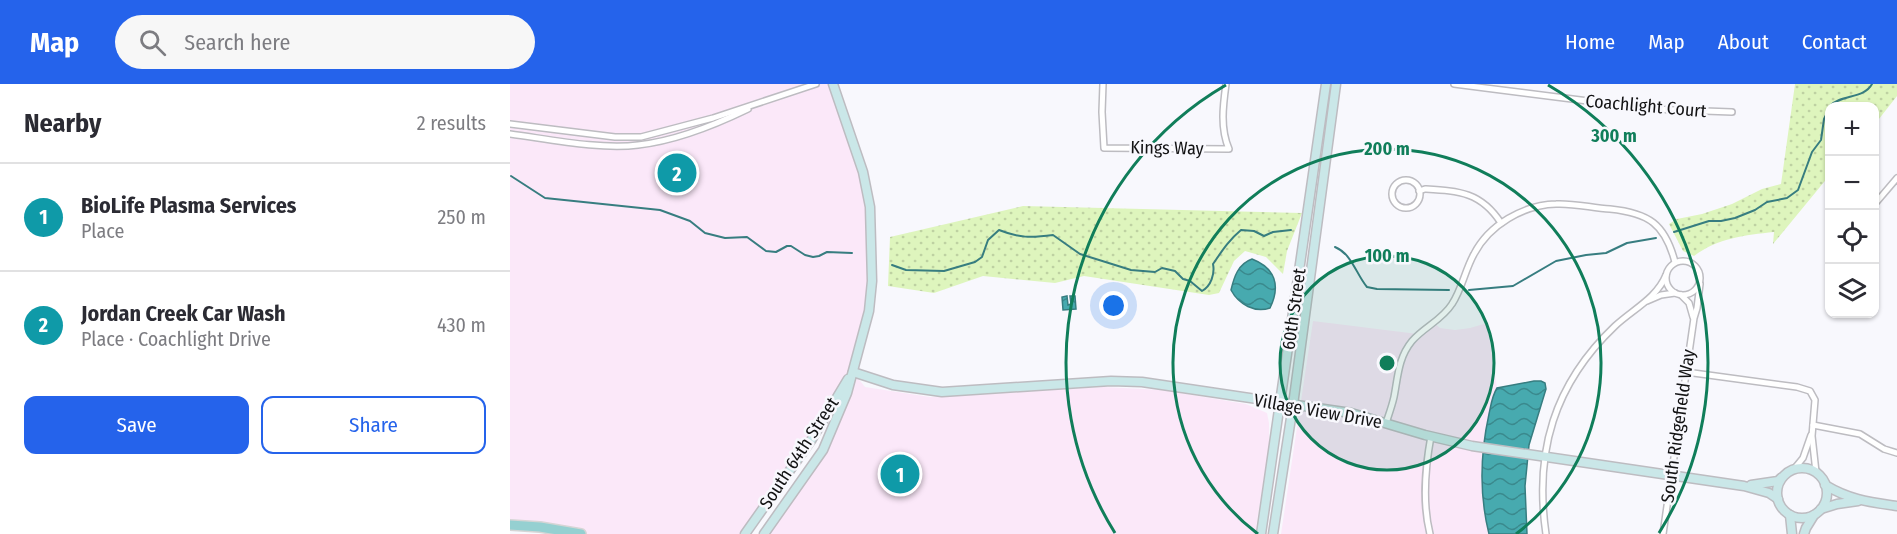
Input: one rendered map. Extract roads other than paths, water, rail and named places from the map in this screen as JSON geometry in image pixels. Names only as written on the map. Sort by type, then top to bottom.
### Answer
[{"type":"main road","points":[[510,525],[540,526],[581,534]]},
{"type":"street","points":[[510,124],[615,137],[641,136],[713,118],[816,84]]},
{"type":"street","name":"South 64th Street","points":[[764,534],[823,450],[847,393],[869,310],[872,281],[870,207],[863,172],[833,84]]},
{"type":"street","name":"Kings Way","points":[[1103,84],[1104,147],[1229,149],[1224,136],[1223,122],[1226,84]]},
{"type":"street","name":"60th Street","points":[[1261,534],[1326,84]]},
{"type":"street","name":"60th Street","points":[[1273,534],[1293,405],[1336,84]]},
{"type":"street","name":"Coachlight Court","points":[[1454,84],[1651,109],[1732,112]]},
{"type":"street","points":[[1523,93],[1524,84]]},
{"type":"street","points":[[510,134],[612,146],[639,145],[715,125],[765,100]]},
{"type":"street","points":[[1879,201],[1894,187],[1897,178]]},
{"type":"street","points":[[1400,181],[1412,181],[1419,191],[1417,201],[1409,207],[1399,206],[1392,197],[1393,187],[1400,181]]},
{"type":"street","points":[[1419,191],[1425,189],[1466,193],[1486,206],[1501,223]]},
{"type":"street","points":[[1386,423],[1394,398],[1399,365],[1405,351],[1418,334],[1447,312],[1457,296],[1474,254],[1488,235],[1501,223],[1525,210],[1555,204],[1633,213],[1647,217],[1663,231],[1675,262]]},
{"type":"street","points":[[1546,534],[1542,491],[1545,457],[1557,410],[1566,388],[1580,364],[1614,328],[1660,287],[1671,265],[1681,260],[1694,264],[1699,271],[1700,284],[1695,291],[1686,295],[1661,295],[1645,302]]},
{"type":"street","points":[[1666,275],[1666,284],[1671,291],[1679,294],[1689,303],[1694,318]]},
{"type":"street","name":"South Ridgefield Way","points":[[1663,534],[1700,284]]},
{"type":"street","name":"South 64th Street","points":[[745,534],[812,439],[853,372]]},
{"type":"street","name":"Village View Drive","points":[[853,372],[893,385],[929,391],[1111,381],[1163,385],[1351,413],[1472,446],[1744,486],[1769,493],[1778,499]]},
{"type":"street","points":[[1686,372],[1804,389],[1813,394],[1816,472]]},
{"type":"street","points":[[1813,428],[1860,434],[1884,449],[1897,453]]},
{"type":"street","points":[[1744,486],[1778,481],[1790,471],[1803,458],[1813,428]]},
{"type":"street","points":[[1430,534],[1425,480],[1431,436]]},
{"type":"street","points":[[1859,501],[1826,485],[1816,472],[1809,469],[1790,471],[1778,487],[1778,499],[1783,509],[1790,515],[1801,518],[1837,504],[1859,501],[1897,506]]},
{"type":"street","points":[[1804,534],[1826,499],[1826,485]]},
{"type":"street","points":[[1790,515],[1792,534]]},
{"type":"water","points":[[1252,259],[1266,267],[1274,278],[1275,292],[1270,308],[1259,309],[1243,304],[1231,290],[1240,268]]},
{"type":"water","points":[[1067,296],[1068,305],[1071,304],[1070,296],[1075,296],[1076,309],[1063,310],[1062,297]]},
{"type":"water","points":[[1534,381],[1545,383],[1546,389],[1529,445],[1525,486],[1527,534],[1489,534],[1482,474],[1486,429],[1493,397],[1497,388]]},
{"type":"waterway","points":[[1835,102],[1864,92],[1872,84]]},
{"type":"waterway","points":[[1674,232],[1709,221],[1735,218],[1767,202],[1787,198],[1798,190],[1812,152],[1821,140],[1825,117]]},
{"type":"waterway","points":[[511,176],[545,198],[660,210],[690,221],[705,233],[725,238],[747,237],[766,251],[776,252],[791,246],[813,257],[827,252],[852,253]]},
{"type":"waterway","points":[[892,265],[906,270],[944,271],[975,262],[982,257],[988,240],[999,230],[1025,237],[1053,235],[1080,254],[1131,270],[1155,272],[1162,268],[1175,271],[1202,291],[1212,279],[1213,264],[1241,230],[1254,231],[1264,236],[1273,232],[1291,230]]},
{"type":"waterway","points":[[1469,290],[1513,286],[1556,261],[1606,253],[1627,243],[1656,238]]},
{"type":"waterway","points":[[1335,247],[1346,254],[1367,287],[1449,290]]},
{"type":"place","name":"Jordan Creek Car Wash","points":[[677,173]]},
{"type":"place","name":"BioLife Plasma Services","points":[[900,474]]}]
